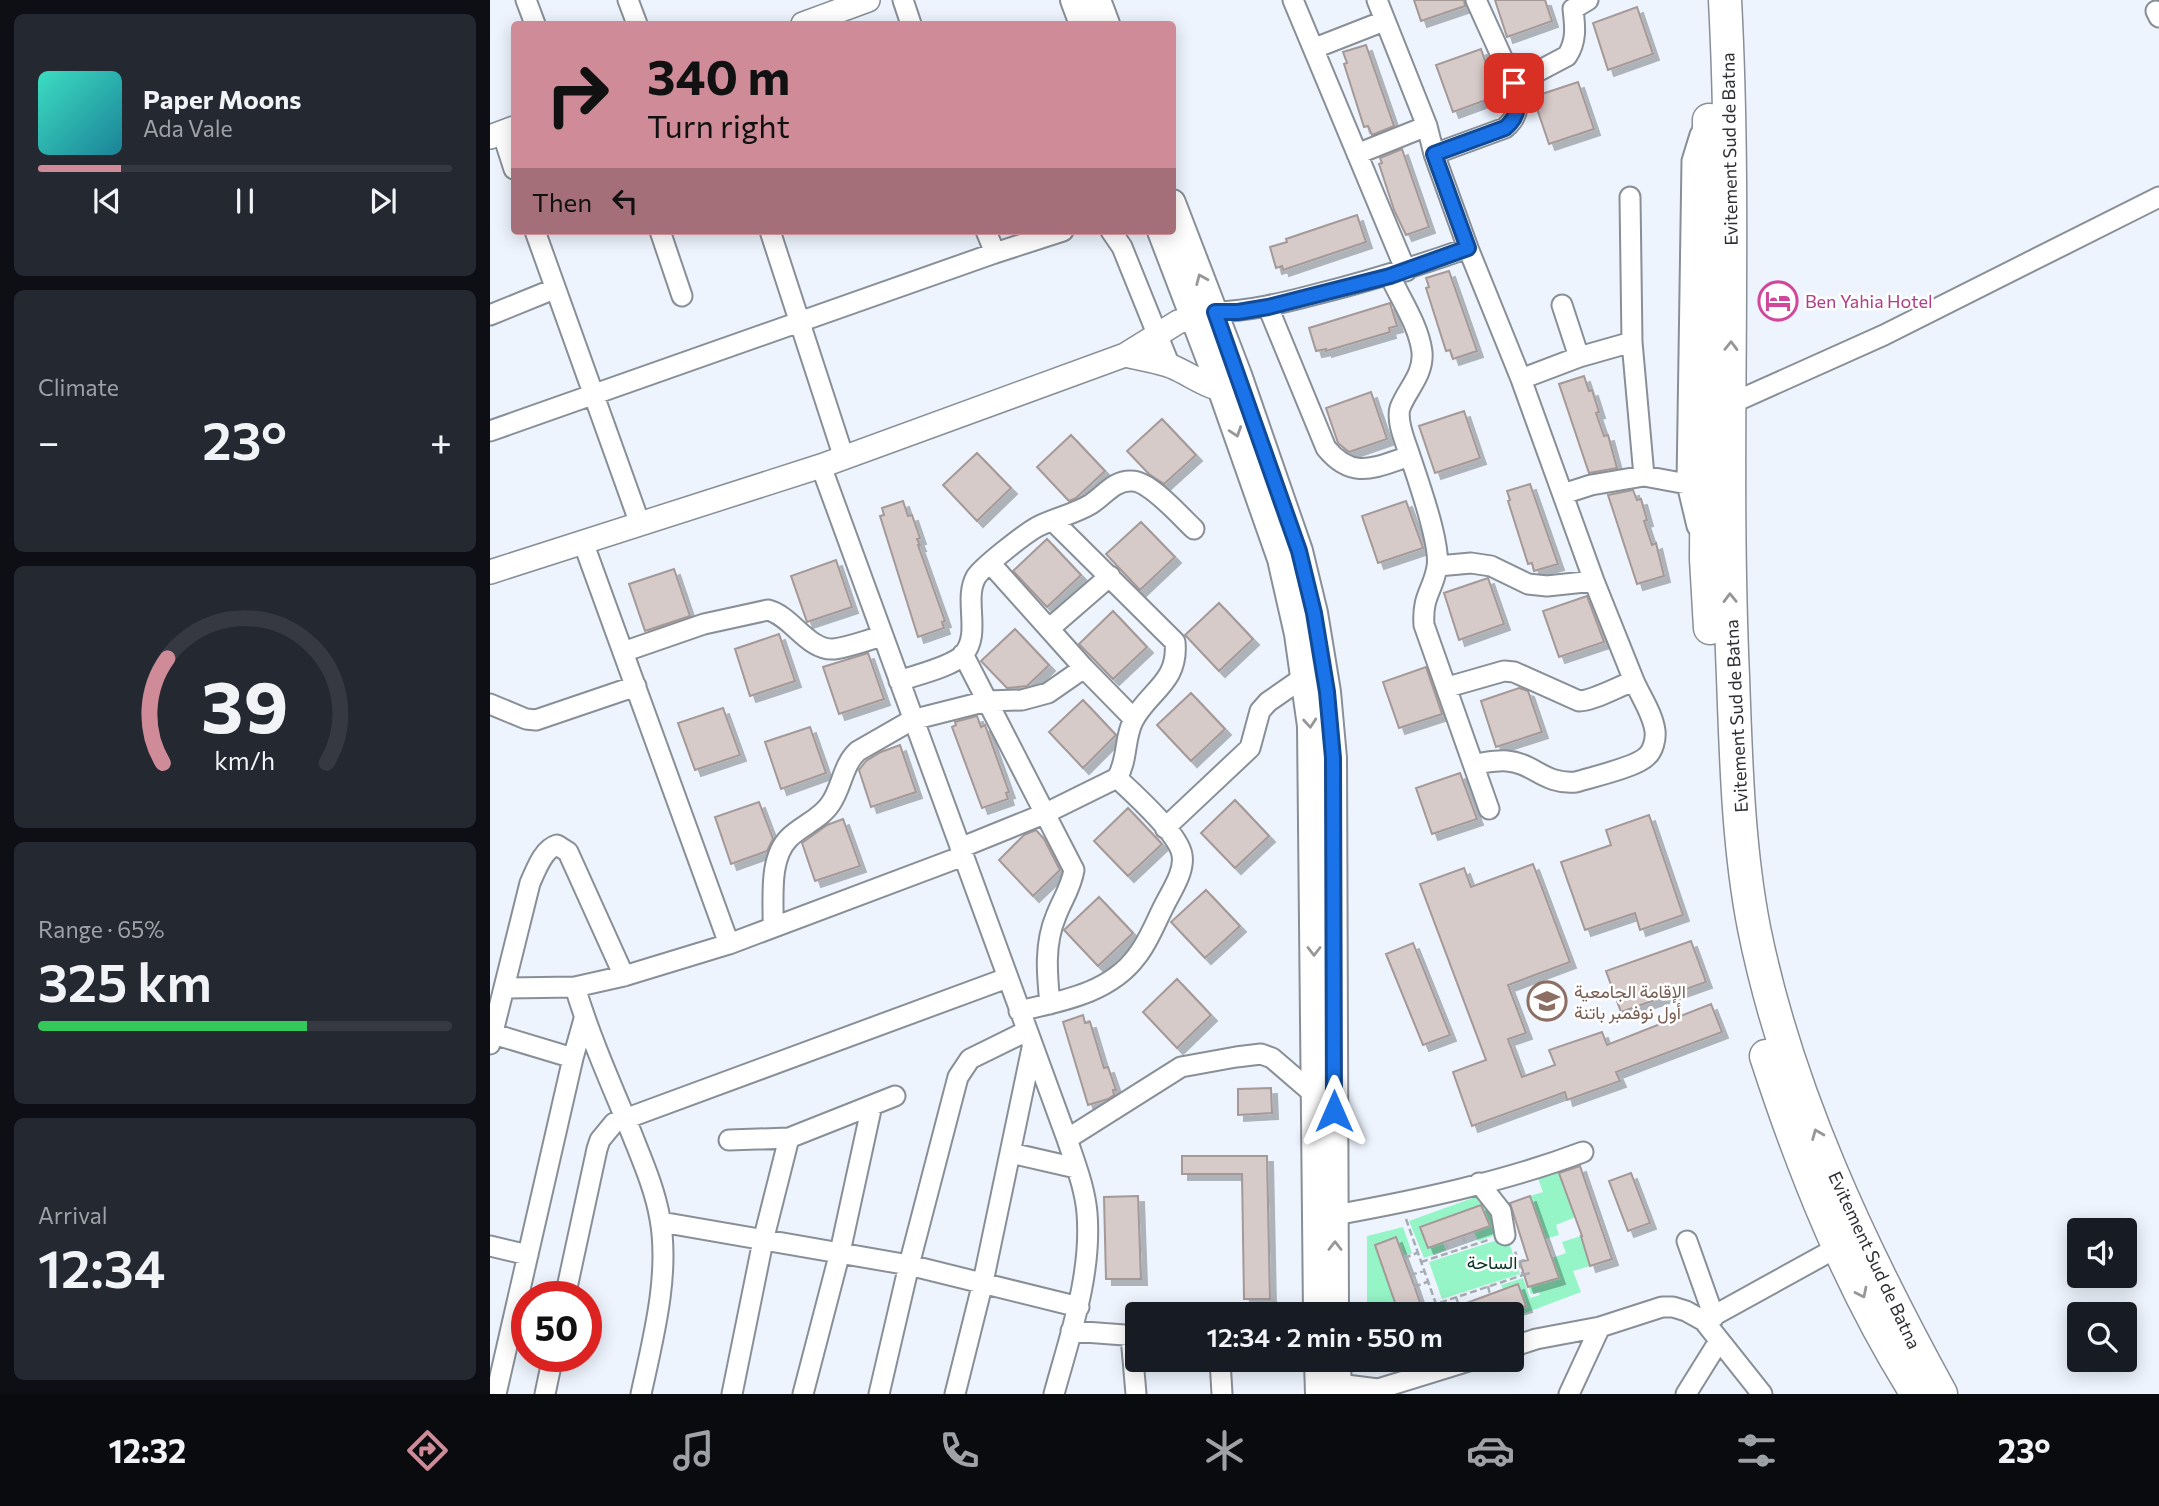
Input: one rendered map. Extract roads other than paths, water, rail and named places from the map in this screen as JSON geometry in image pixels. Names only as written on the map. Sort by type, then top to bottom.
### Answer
[{"type":"highway","name":"Evitement Sud de Batna","points":[[1704,0],[1709,114],[1706,559],[1717,795],[1741,959],[1759,1035],[1794,1143],[1895,1360],[1917,1394]]},
{"type":"highway","name":"Evitement Sud de Batna","points":[[1725,0],[1731,164],[1729,561],[1735,734],[1743,850],[1754,927],[1789,1057],[1815,1129],[1884,1288],[1941,1394]]},
{"type":"main road","points":[[1074,0],[1082,21]]},
{"type":"main road","points":[[1097,0],[1105,21]]},
{"type":"main road","points":[[1176,217],[1204,314],[1299,551],[1314,613],[1327,692],[1333,758],[1335,1302]]},
{"type":"main road","points":[[1163,235],[1204,314]]},
{"type":"main road","points":[[1233,390],[1281,559],[1298,634],[1311,726],[1317,1302]]},
{"type":"street","points":[[526,0],[534,21]]},
{"type":"street","points":[[628,0],[635,21]]},
{"type":"street","points":[[811,21],[868,0]]},
{"type":"street","points":[[903,0],[910,21]]},
{"type":"street","points":[[1293,0],[1357,154],[1423,355],[1414,386],[1400,408],[1399,418],[1432,528],[1438,566],[1423,606],[1424,625],[1489,809]]},
{"type":"street","points":[[1377,0],[1427,126],[1434,154],[1468,248],[1521,379],[1594,581],[1655,732],[1654,745],[1649,755],[1639,762],[1576,782],[1555,782],[1507,761],[1473,764]]},
{"type":"street","points":[[1434,154],[1505,128],[1513,121],[1518,102],[1514,83],[1476,0]]},
{"type":"street","points":[[1514,83],[1567,56],[1572,50],[1576,30],[1576,3]]},
{"type":"street","points":[[1315,48],[1384,21]]},
{"type":"street","points":[[1706,559],[1687,484],[1692,161],[1709,114]]},
{"type":"street","points":[[1357,154],[1427,126]]},
{"type":"street","points":[[502,133],[511,160]]},
{"type":"street","points":[[1630,197],[1632,342],[1644,476]]},
{"type":"street","points":[[1730,404],[1884,335],[2159,197]]},
{"type":"street","points":[[536,235],[639,524]]},
{"type":"street","points":[[661,235],[682,296]]},
{"type":"street","points":[[771,235],[844,458]]},
{"type":"street","points":[[988,235],[995,253]]},
{"type":"street","points":[[490,431],[1051,235]]},
{"type":"street","points":[[1114,235],[1122,247],[1170,366]]},
{"type":"street","points":[[490,572],[844,458],[1125,355],[1178,322],[1204,314],[1268,307],[1398,273],[1468,248]]},
{"type":"street","points":[[490,315],[554,289]]},
{"type":"street","points":[[1562,305],[1579,357]]},
{"type":"street","points":[[1268,307],[1326,448],[1334,458],[1344,466],[1361,470],[1410,456]]},
{"type":"street","points":[[1521,379],[1579,357],[1632,342]]},
{"type":"street","points":[[1125,355],[1170,366],[1233,390]]},
{"type":"street","points":[[821,466],[1076,1168],[1087,1213],[1084,1282],[1054,1394]]},
{"type":"street","points":[[1563,495],[1591,485],[1644,476],[1687,484]]},
{"type":"street","points":[[899,681],[950,663],[963,654],[969,642],[972,624],[970,592],[978,573],[1029,532],[1091,504],[1120,482],[1135,480],[1152,490],[1194,529]]},
{"type":"street","points":[[505,988],[575,987],[624,976],[729,944],[961,852],[1117,778],[1123,769],[1134,719],[1164,682],[1174,663],[1175,642],[1053,521]]},
{"type":"street","points":[[583,542],[729,944]]},
{"type":"street","points":[[1438,566],[1471,563],[1491,566],[1528,584],[1547,586],[1594,581]]},
{"type":"street","points":[[990,564],[1134,719]]},
{"type":"street","points":[[1050,628],[1110,576]]},
{"type":"street","points":[[623,652],[704,624],[768,610],[779,613],[824,648],[834,649],[883,636]]},
{"type":"street","points":[[963,654],[1074,870],[1069,892],[1055,917],[1048,945],[1050,1004]]},
{"type":"street","points":[[773,927],[776,862],[788,838],[823,813],[832,802],[851,757],[912,720],[986,701],[1022,700],[1048,693],[1084,668]]},
{"type":"street","points":[[1448,687],[1504,671],[1514,672],[1579,701],[1588,701],[1594,696],[1634,681]]},
{"type":"street","points":[[1165,828],[1245,753],[1253,740],[1260,711],[1304,677]]},
{"type":"street","points":[[490,704],[526,719],[536,720],[636,686]]},
{"type":"street","points":[[1019,1011],[1050,1004],[1115,980],[1139,955],[1177,880],[1182,856],[1179,845],[1117,778]]},
{"type":"street","points":[[573,1058],[491,1037],[530,883],[552,847],[557,845],[568,852],[624,976]]},
{"type":"street","points":[[569,1281],[600,1140],[607,1129],[625,1118],[1007,978]]},
{"type":"street","points":[[575,987],[584,1019],[625,1118],[656,1201],[661,1222],[659,1297],[641,1394]]},
{"type":"street","points":[[496,1394],[584,1019]]},
{"type":"street","points":[[955,1394],[1011,1153],[1030,1039]]},
{"type":"street","points":[[879,1394],[909,1265],[961,1070],[970,1059],[1030,1039]]},
{"type":"street","points":[[1067,1139],[1115,1111],[1158,1079],[1181,1067],[1236,1056],[1261,1054],[1272,1058],[1315,1095]]},
{"type":"street","points":[[729,1140],[789,1138],[895,1096]]},
{"type":"street","points":[[803,1394],[840,1252],[872,1105]]},
{"type":"street","points":[[732,1394],[789,1138]]},
{"type":"street","points":[[1335,1215],[1401,1203],[1535,1170],[1583,1152]]},
{"type":"street","points":[[1011,1153],[1076,1168]]},
{"type":"street","points":[[1479,1182],[1501,1211],[1505,1235]]},
{"type":"street","points":[[661,1222],[909,1265],[1079,1307]]},
{"type":"street","points":[[1687,1241],[1709,1319],[1719,1341],[1762,1394]]},
{"type":"street","points":[[490,1246],[528,1255]]},
{"type":"street","points":[[1524,1343],[1600,1326],[1662,1307],[1673,1307],[1709,1319],[1840,1246]]},
{"type":"street","points":[[1569,1394],[1600,1326]]},
{"type":"street","points":[[1071,1331],[1125,1335]]},
{"type":"street","points":[[1686,1394],[1719,1341]]},
{"type":"street","points":[[545,1394],[550,1372]]},
{"type":"street","points":[[1135,1372],[1136,1394]]},
{"type":"street","points":[[1221,1372],[1222,1394]]},
{"type":"street","points":[[1378,1390],[1434,1372]]},
{"type":"street","points":[[1333,1383],[1403,1394]]},
{"type":"place","name":"Ben Yahia Hotel","points":[[1778,301]]},
{"type":"place","name":"الإقامة الجامعية أول نوفمبر باتنة","points":[[1547,1001]]},
{"type":"park label","name":"الساحة","points":[[1492,1262]]}]
